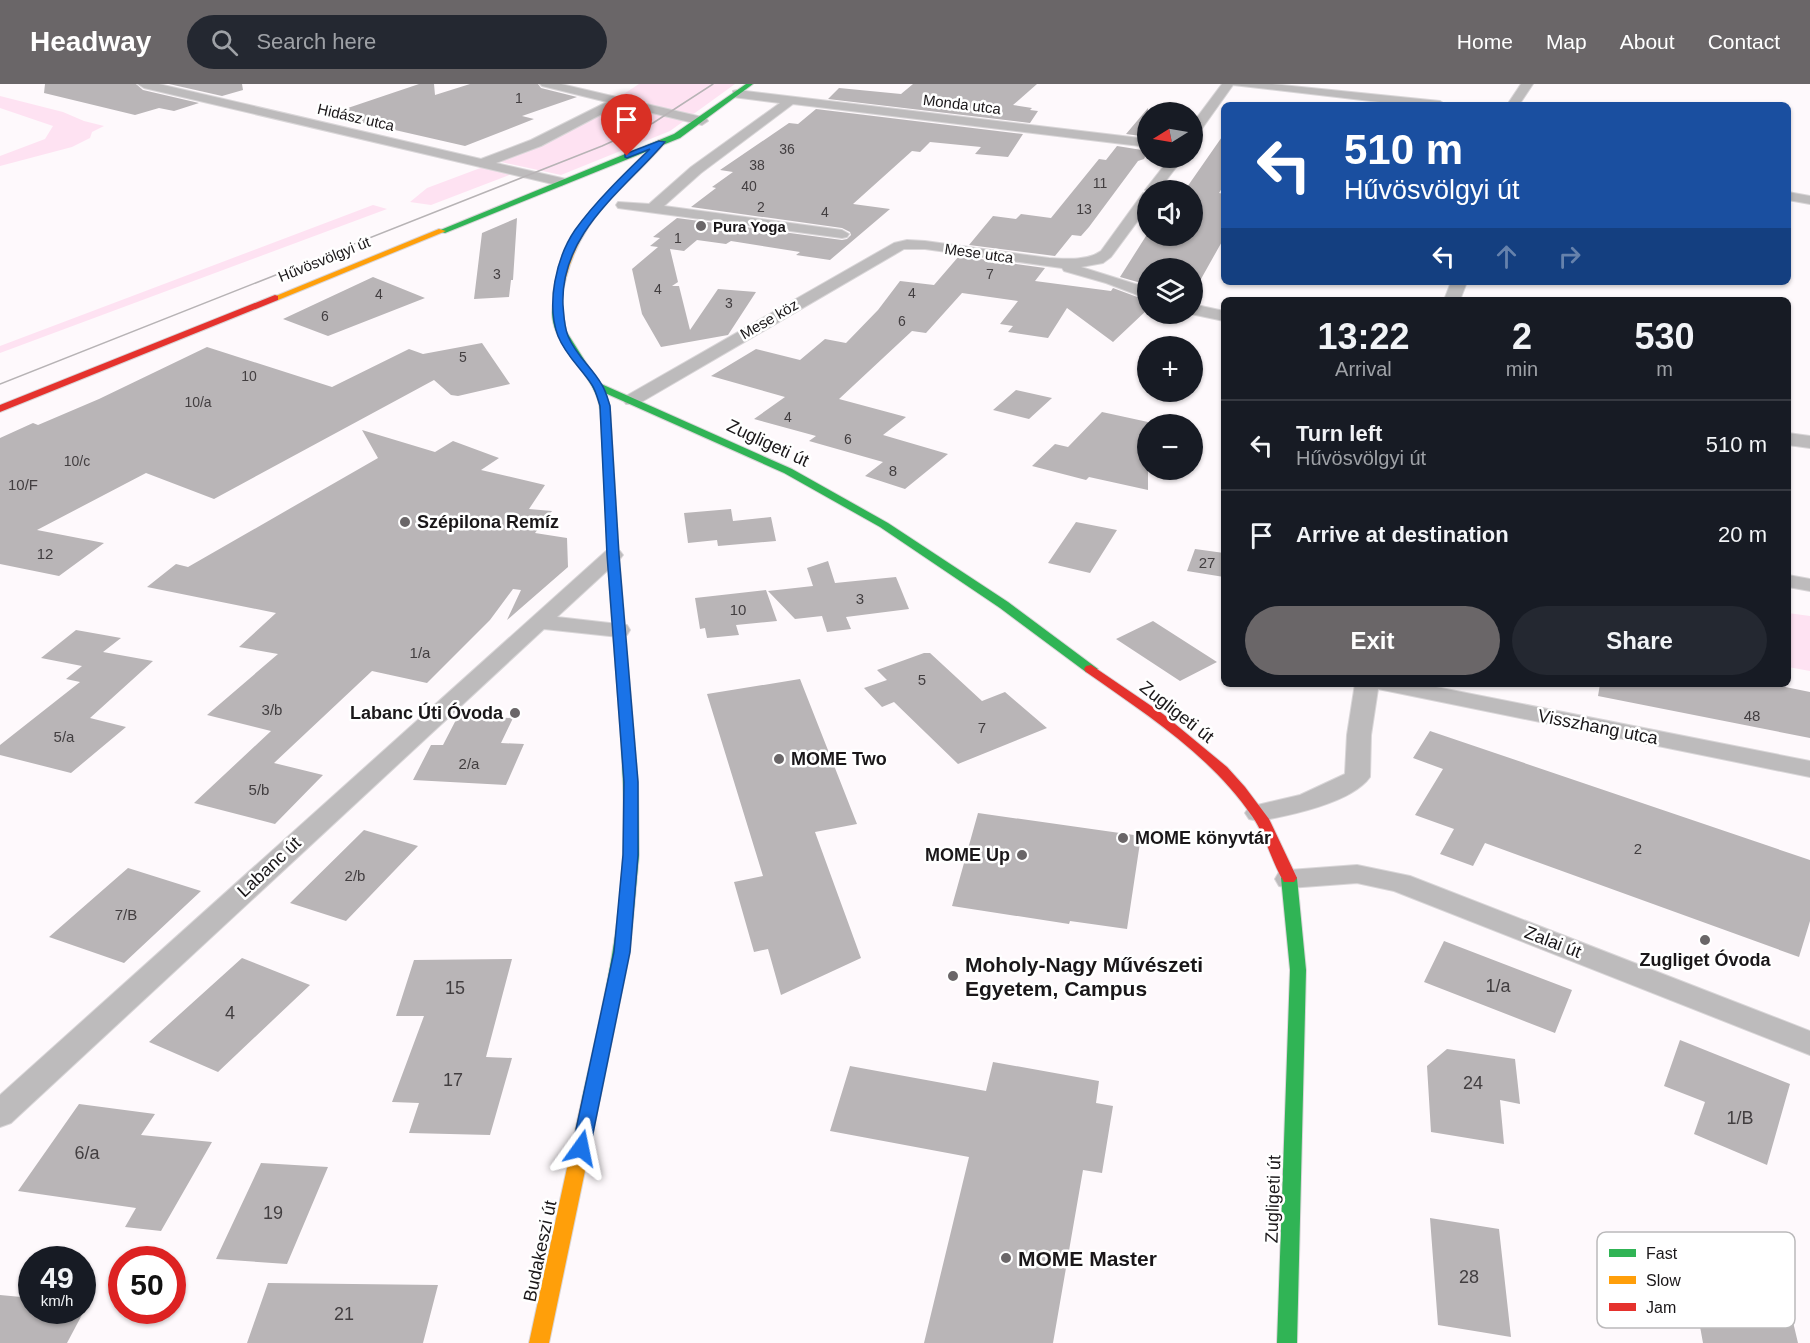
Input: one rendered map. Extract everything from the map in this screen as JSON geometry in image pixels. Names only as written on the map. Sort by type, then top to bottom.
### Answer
[{"type":"main road","points":[[662,142],[702,121],[750,84]]},
{"type":"main road","name":"Hűvösvölgyi út","points":[[0,409],[662,142]]},
{"type":"main road","name":"Budakeszi út","points":[[539,1343],[622,952],[631,855],[631,782],[613,555],[605,406],[598,386],[573,356],[563,336],[558,306],[562,270],[579,232],[627,176],[662,142]]},
{"type":"main road","name":"Zugligeti út","points":[[598,386],[788,471],[884,525],[1004,605],[1188,739],[1230,780],[1258,813],[1289,879],[1298,970],[1287,1343]]},
{"type":"main road","points":[[650,422],[680,421]]},
{"type":"main road","points":[[606,437],[622,430]]},
{"type":"street","name":"Hidász utca","points":[[144,84],[561,182]]},
{"type":"street","points":[[546,84],[702,121]]},
{"type":"street","points":[[1203,119],[1228,84]]},
{"type":"street","points":[[1238,84],[1411,102]]},
{"type":"street","points":[[1515,102],[1527,84]]},
{"type":"street","points":[[483,163],[536,143],[614,100],[626,87]]},
{"type":"street","name":"Monda utca","points":[[737,94],[1137,142]]},
{"type":"street","points":[[653,208],[696,170],[791,100]]},
{"type":"street","points":[[1791,197],[1810,200]]},
{"type":"street","points":[[623,205],[842,234]]},
{"type":"street","points":[[1112,280],[1098,260],[1106,254],[1137,211]]},
{"type":"street","name":"Mese utca","points":[[908,244],[1050,263],[1067,264],[1098,260]]},
{"type":"street","name":"Mese köz","points":[[632,400],[888,250],[908,244]]},
{"type":"street","name":"Mese utca","points":[[1050,263],[1112,280],[1137,290]]},
{"type":"street","points":[[1203,311],[1221,315]]},
{"type":"street","points":[[1791,439],[1810,442]]},
{"type":"street","name":"Labanc út","points":[[0,1114],[613,555]]},
{"type":"street","points":[[1791,582],[1810,585]]},
{"type":"street","points":[[540,622],[619,630]]},
{"type":"street","points":[[1258,813],[1298,805],[1329,795],[1357,777],[1359,735],[1367,687]]},
{"type":"street","name":"Visszhang utca","points":[[1401,687],[1810,769]]},
{"type":"street","name":"Zalai út","points":[[1289,879],[1357,874],[1400,883],[1810,1043]]},
{"type":"shaded area","points":[[639,84],[735,84],[670,131],[561,175],[501,162],[630,100],[619,97]]},
{"type":"shaded area","points":[[0,96],[63,112],[104,126],[92,132],[90,138],[72,147],[0,166],[0,156],[45,139],[53,126],[0,108]]},
{"type":"shaded area","points":[[483,167],[512,174],[431,205],[410,202],[427,188]]},
{"type":"shaded area","points":[[373,205],[387,209],[0,353],[0,346]]},
{"type":"shaded area","points":[[1791,613],[1810,616],[1810,671],[1791,668]]},
{"type":"building","points":[[45,84],[136,84],[143,90],[199,103],[174,111],[159,108],[135,115],[44,93]]},
{"type":"building","points":[[169,84],[242,84],[243,90],[222,96]]},
{"type":"building","points":[[419,84],[434,84],[435,95],[470,84],[538,84],[541,88],[577,97],[522,116],[534,119],[465,146],[351,120],[355,119],[333,113]]},
{"type":"building","points":[[913,84],[1037,84],[1013,105],[1038,111],[1030,123],[828,99],[839,88],[901,94]]},
{"type":"building","points":[[816,109],[1023,134],[1008,157],[975,154],[981,147],[930,142],[920,152],[912,151],[853,204],[890,209],[830,260],[796,255],[800,252],[731,241],[726,244],[697,240],[684,251],[670,249],[678,282],[672,286],[679,286],[690,330],[718,289],[756,292],[728,335],[661,347],[642,314],[632,269],[658,247],[650,246],[660,238],[653,237],[677,218],[842,240],[851,235],[842,228],[691,207],[716,188],[712,187],[733,172],[720,170],[789,123],[798,124]]},
{"type":"building","points":[[1137,121],[1137,136],[1126,134]]},
{"type":"building","points":[[1221,138],[1221,190],[1219,193],[1221,193],[1221,243],[1203,275],[1203,258],[1137,258],[1137,282],[1120,277],[1140,246],[1203,246],[1203,180],[1192,180],[1200,168],[1203,168],[1203,164]]},
{"type":"building","points":[[1117,146],[1137,149],[1137,162],[1089,227],[1081,236],[1072,235],[1055,256],[969,245],[993,216],[1016,219],[1021,214],[1051,218],[1099,159],[1106,160]]},
{"type":"building","points":[[517,218],[513,280],[511,280],[509,297],[474,299],[482,233]]},
{"type":"building","points":[[959,256],[1045,268],[1035,281],[1111,291],[1113,288],[1137,297],[1137,319],[1113,342],[1067,308],[1048,338],[1008,332],[1013,326],[1000,324],[1018,301],[962,293],[926,333],[912,331],[839,399],[906,417],[883,435],[948,454],[905,489],[865,476],[883,462],[809,441],[816,436],[754,419],[785,397],[711,376],[756,349],[800,360],[825,339],[846,343],[878,310],[900,281],[934,285]]},
{"type":"building","points":[[373,277],[425,298],[328,336],[283,319]]},
{"type":"building","points":[[482,343],[510,384],[458,396],[451,395],[434,380],[214,499],[146,473],[37,530],[104,543],[59,576],[0,564],[0,438],[33,423],[38,425],[99,399],[207,347],[332,387],[409,349],[423,354]]},
{"type":"building","points":[[1016,390],[1052,398],[1029,419],[993,410]]},
{"type":"building","points":[[1102,412],[1137,420],[1137,480],[1148,480],[1148,490],[1089,477],[1086,480],[1032,466],[1055,444],[1068,447]]},
{"type":"building","points":[[362,430],[435,452],[453,441],[499,458],[481,470],[545,485],[529,509],[552,511],[535,533],[567,538],[568,567],[507,620],[521,590],[513,589],[490,620],[427,683],[372,671],[274,763],[323,775],[275,824],[194,803],[271,731],[207,715],[278,654],[239,647],[276,613],[147,587],[176,564],[188,567],[378,458]]},
{"type":"building","points":[[731,509],[733,521],[771,517],[776,541],[718,546],[717,540],[688,543],[684,513]]},
{"type":"building","points":[[1076,522],[1117,530],[1090,573],[1048,563]]},
{"type":"building","points":[[1195,549],[1221,553],[1221,577],[1187,571]]},
{"type":"building","points":[[828,561],[835,583],[896,577],[909,609],[846,617],[851,629],[827,632],[822,616],[795,619],[768,591],[813,586],[807,568]]},
{"type":"building","points":[[766,590],[777,621],[736,625],[739,635],[707,638],[705,628],[700,629],[695,598]]},
{"type":"building","points":[[1153,621],[1217,662],[1180,681],[1116,639]]},
{"type":"building","points":[[76,630],[121,638],[103,652],[153,661],[90,718],[126,727],[71,773],[0,755],[0,745],[80,682],[66,679],[82,666],[41,658]]},
{"type":"building","points":[[924,653],[930,653],[982,701],[1005,692],[1047,728],[958,764],[894,702],[882,707],[864,688],[887,680],[877,670]]},
{"type":"building","points":[[800,679],[857,824],[815,832],[861,958],[781,995],[768,949],[754,952],[734,882],[763,876],[707,694]]},
{"type":"building","points":[[1600,687],[1785,687],[1810,692],[1810,738],[1598,696]]},
{"type":"building","points":[[458,716],[513,718],[501,743],[524,744],[506,785],[413,780],[431,745],[443,745]]},
{"type":"building","points":[[1430,731],[1810,860],[1810,921],[1799,957],[1485,843],[1473,866],[1440,854],[1454,829],[1415,815],[1443,769],[1413,758]]},
{"type":"building","name":"MOME Up","points":[[978,813],[1141,836],[1127,929],[1070,921],[1069,924],[952,906]]},
{"type":"building","points":[[364,830],[418,846],[346,921],[290,903]]},
{"type":"building","points":[[128,868],[201,891],[124,963],[49,937]]},
{"type":"building","points":[[1444,941],[1572,990],[1555,1033],[1424,982]]},
{"type":"building","points":[[242,958],[310,985],[218,1072],[149,1042]]},
{"type":"building","points":[[512,959],[486,1057],[512,1058],[490,1135],[409,1133],[419,1103],[392,1102],[424,1016],[396,1016],[414,960]]},
{"type":"building","points":[[1680,1040],[1790,1084],[1767,1165],[1694,1134],[1705,1102],[1664,1086]]},
{"type":"building","points":[[1447,1049],[1515,1059],[1520,1104],[1500,1100],[1504,1144],[1431,1132],[1427,1066]]},
{"type":"building","name":"MOME Master","points":[[993,1062],[1099,1081],[1096,1103],[1113,1106],[1102,1173],[1083,1170],[1053,1343],[924,1343],[969,1157],[830,1131],[850,1066],[986,1091]]},
{"type":"building","points":[[79,1104],[155,1114],[141,1135],[212,1142],[161,1231],[125,1227],[136,1208],[18,1191]]},
{"type":"building","points":[[261,1163],[328,1167],[287,1264],[216,1259]]},
{"type":"building","points":[[1430,1218],[1499,1229],[1511,1337],[1438,1325]]},
{"type":"building","points":[[268,1283],[438,1285],[423,1343],[247,1343]]},
{"type":"building","points":[[0,1295],[18,1297],[18,1324],[77,1324],[67,1343],[0,1343]]},
{"type":"building","points":[[1700,1328],[1794,1328],[1798,1343],[1703,1343]]},
{"type":"tram line","points":[[0,384],[602,146],[653,123],[713,84]]},
{"type":"traffic: fast","points":[[442,231],[677,136],[750,84]]},
{"type":"traffic: fast","points":[[557,302],[562,331],[600,393],[605,406],[613,555],[631,782],[631,855],[622,952],[591,1099]]},
{"type":"traffic: fast","points":[[598,386],[788,471],[884,525],[1004,605],[1091,669]]},
{"type":"traffic: fast","points":[[1287,1343],[1298,970],[1289,878]]},
{"type":"traffic: slow","points":[[557,302],[561,277],[569,254],[593,213],[662,142]]},
{"type":"traffic: slow","points":[[275,298],[442,231]]},
{"type":"traffic: slow","points":[[539,1343],[591,1099]]},
{"type":"traffic: jam","points":[[0,409],[275,298]]},
{"type":"traffic: jam","points":[[1091,669],[1158,717],[1202,751],[1222,770],[1262,819],[1289,878]]},
{"type":"place","name":"Pura Yoga","points":[[701,226]]},
{"type":"place","name":"Szépilona Remíz","points":[[405,522]]},
{"type":"place","name":"Labanc Úti Óvoda","points":[[515,713]]},
{"type":"place","name":"MOME Two","points":[[779,759]]},
{"type":"place","name":"MOME könyvtár","points":[[1123,838]]},
{"type":"place","name":"MOME Up","points":[[1022,855]]},
{"type":"place","name":"Zugliget Óvoda","points":[[1705,940]]},
{"type":"place","name":"Moholy-Nagy Művészeti Egyetem, Campus","points":[[953,976]]},
{"type":"place","name":"MOME Master","points":[[1006,1258]]},
{"type":"route","points":[[581,1148],[622,952],[631,855],[631,782],[613,555],[605,406],[598,386],[573,356],[563,336],[559,323],[558,291],[563,267],[579,232],[627,176],[662,142],[627,156]]}]
